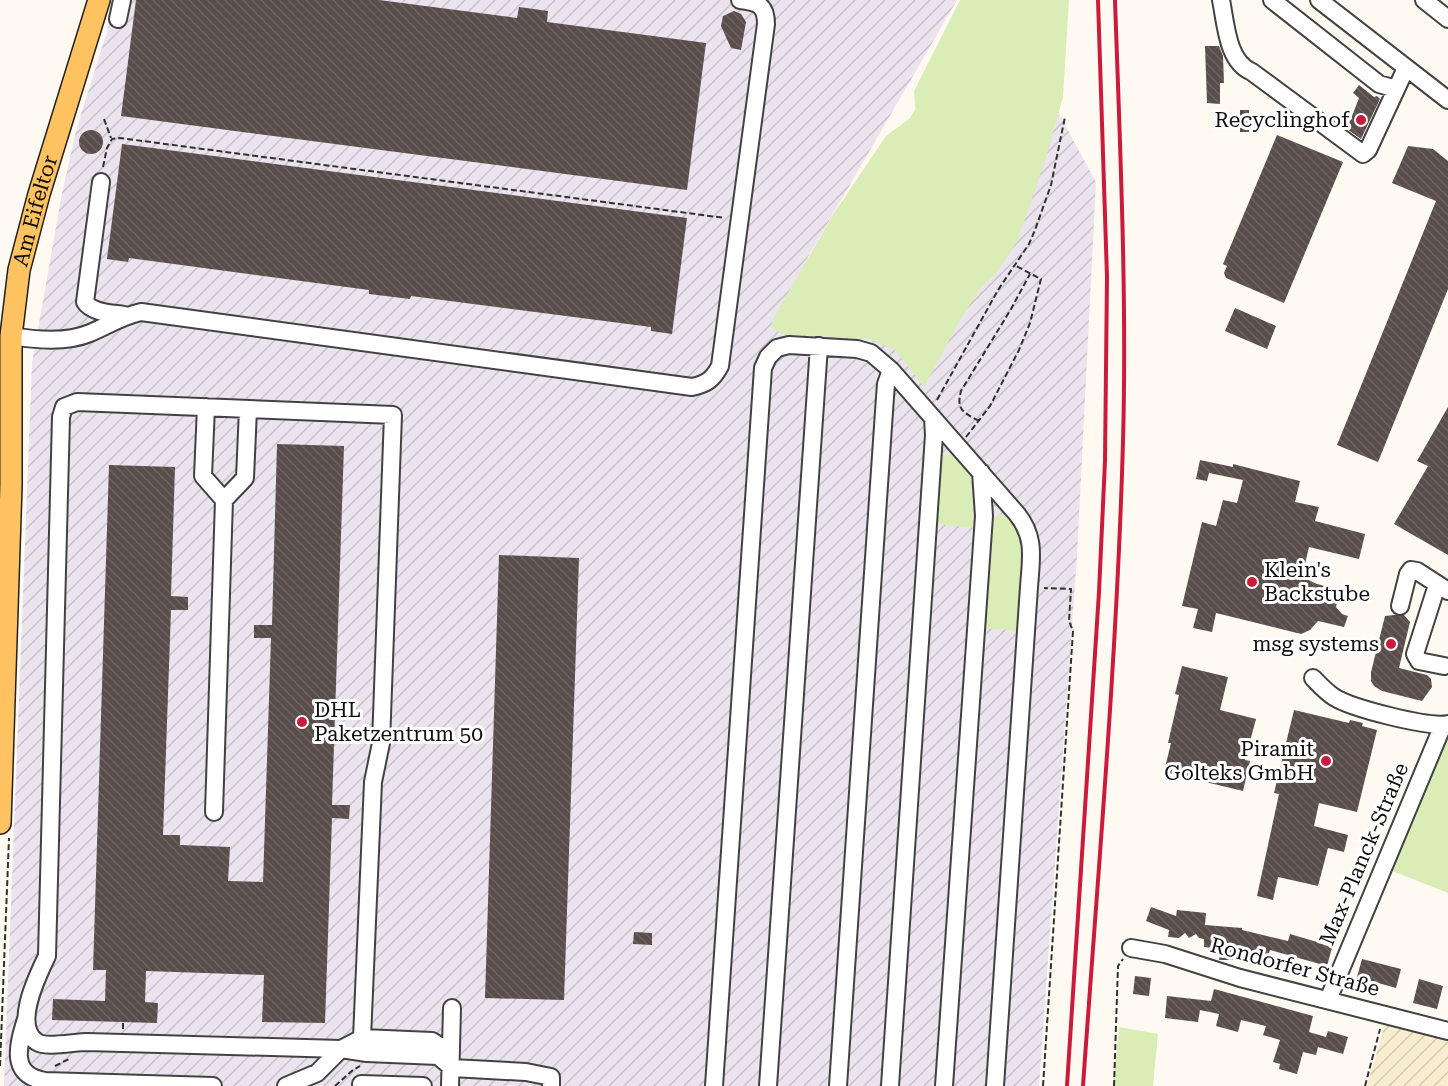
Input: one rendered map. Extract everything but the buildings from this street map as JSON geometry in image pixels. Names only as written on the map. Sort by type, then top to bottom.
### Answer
[{"type":"main road","name":"Am Eifeltor","points":[[4,830],[11,485],[11,336],[19,270],[39,194],[99,0]]},
{"type":"street","points":[[118,19],[122,0]]},
{"type":"street","points":[[101,182],[85,302],[88,307],[95,310],[124,315],[141,312],[693,387],[705,385],[720,366],[766,24],[766,14],[761,7],[753,2],[740,0]]},
{"type":"street","points":[[1221,0],[1234,56],[1242,68],[1252,72],[1363,154],[1368,150],[1406,68]]},
{"type":"street","points":[[1272,0],[1378,84],[1396,89]]},
{"type":"street","points":[[1319,0],[1448,100]]},
{"type":"street","points":[[1424,0],[1448,19]]},
{"type":"street","points":[[11,336],[74,338],[108,325],[124,315]]},
{"type":"street","points":[[714,1086],[763,368],[768,357],[777,348],[789,345],[856,349],[871,353],[891,370],[958,445],[1017,514],[1028,532],[1032,549],[995,1086]]},
{"type":"street","points":[[768,1086],[819,346]]},
{"type":"street","points":[[838,1086],[884,408],[886,384],[891,370]]},
{"type":"street","points":[[213,1086],[45,1081],[27,1076],[20,1066],[19,1041],[32,989],[47,956],[61,417],[64,406],[77,402],[393,415],[381,742],[373,782],[362,1038]]},
{"type":"street","points":[[206,407],[203,476],[224,500]]},
{"type":"street","points":[[214,812],[224,500],[245,478],[248,409]]},
{"type":"street","points":[[890,1086],[934,435],[931,415]]},
{"type":"street","points":[[944,1086],[984,516],[981,472]]},
{"type":"street","points":[[1400,606],[1411,570],[1417,571],[1442,588],[1415,654],[1419,661],[1447,662]]},
{"type":"street","name":"Max-Planck-Straße","points":[[1312,678],[1332,696],[1349,704],[1426,724],[1446,725],[1328,1000]]},
{"type":"street","name":"Rondorfer Straße","points":[[1131,948],[1165,954],[1240,978],[1448,1031]]},
{"type":"street","points":[[450,1086],[452,1008]]},
{"type":"street","points":[[26,1018],[30,1034],[37,1042],[47,1044],[87,1042],[341,1049],[367,1053],[438,1056],[452,1068],[528,1079],[551,1077],[551,1086]]},
{"type":"street","points":[[286,1086],[317,1073],[341,1049],[362,1038],[432,1041],[443,1048],[452,1068]]},
{"type":"street","points":[[361,1084],[423,1086]]},
{"type":"path","points":[[931,415],[1014,265],[1029,244],[1042,215],[1058,157],[1065,117]]},
{"type":"path","points":[[104,119],[112,139]]},
{"type":"path","points":[[112,139],[348,167],[740,219]]},
{"type":"path","points":[[101,182],[107,148],[112,139]]},
{"type":"path","points":[[958,445],[972,432],[990,406],[1019,350],[1030,323],[1041,279],[1014,265]]},
{"type":"path","points":[[979,421],[960,408],[958,402],[961,391],[1030,274]]},
{"type":"path","points":[[1029,587],[1071,589],[1069,621],[1074,631],[1043,1086]]},
{"type":"path","points":[[0,1066],[4,830]]},
{"type":"path","points":[[1114,1086],[1118,966],[1131,948]]},
{"type":"path","points":[[1365,1086],[1384,1014]]},
{"type":"shaded area","points":[[117,0],[957,0],[804,264],[1045,88],[1096,182],[1077,556],[1039,1086],[4,1086],[32,363],[62,193],[77,127]]},
{"type":"shaded area","points":[[1386,1020],[1448,1038],[1448,1086],[1367,1086]]},
{"type":"green space","points":[[960,0],[1069,0],[1063,97],[1045,161],[1017,242],[995,275],[981,287],[924,387],[895,350],[869,339],[782,334],[771,327],[773,319],[834,213],[886,136],[909,119],[915,110],[914,91]]},
{"type":"green space","points":[[945,454],[955,456],[963,462],[968,472],[974,496],[975,528],[936,524],[940,460]]},
{"type":"green space","points":[[1000,514],[1010,520],[1017,532],[1021,548],[1022,585],[1018,631],[983,628],[992,518]]},
{"type":"green space","points":[[1448,740],[1448,893],[1387,869],[1445,741]]},
{"type":"green space","points":[[1119,1027],[1158,1034],[1153,1086],[1113,1086]]},
{"type":"railway","points":[[1067,1086],[1099,592],[1105,461],[1107,277],[1098,0]]},
{"type":"railway","points":[[1083,1086],[1112,684],[1123,442],[1124,276],[1115,0]]},
{"type":"place","name":"Recyclinghof","points":[[1361,120]]},
{"type":"place","name":"Klein's Backstube","points":[[1252,582]]},
{"type":"place","name":"msg systems","points":[[1391,644]]},
{"type":"place","name":"DHL Paketzentrum 50","points":[[302,722]]},
{"type":"place","name":"Piramit Golteks GmbH","points":[[1326,761]]}]
